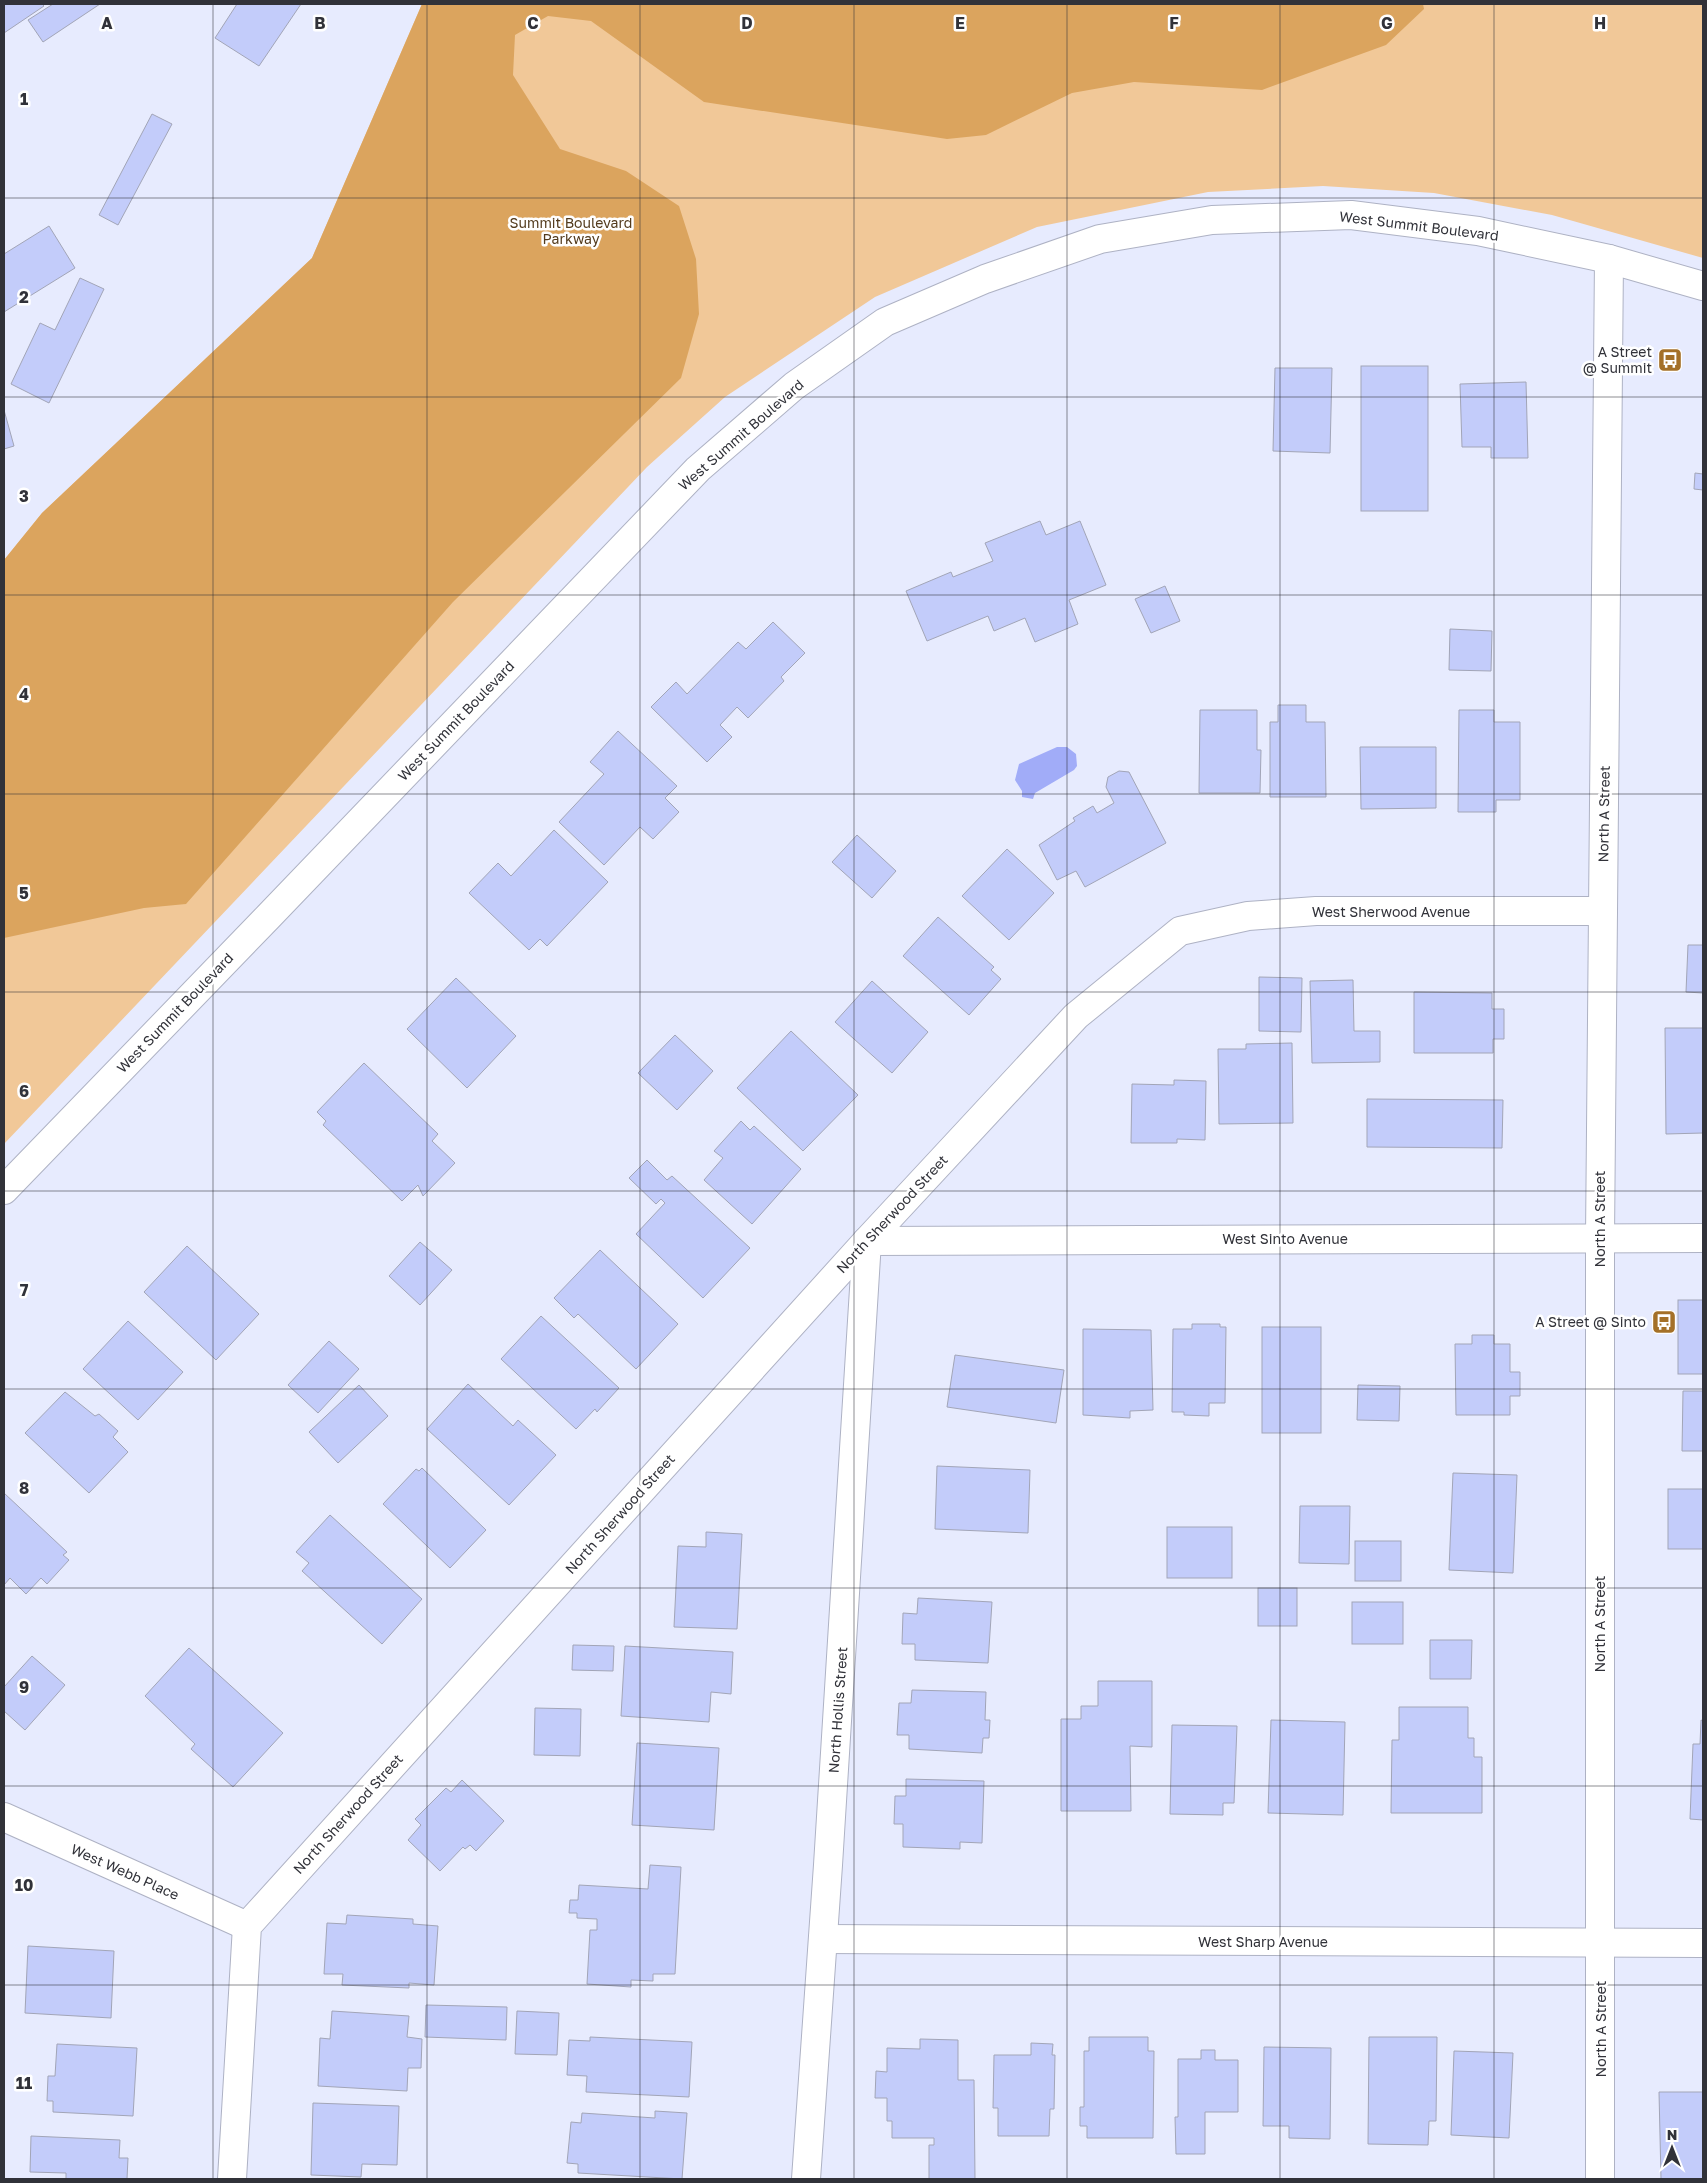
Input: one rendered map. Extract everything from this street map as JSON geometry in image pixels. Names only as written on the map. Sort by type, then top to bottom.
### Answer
[{"type":"street","name":"West Summit Boulevard","points":[[4,1190],[268,918],[698,469],[794,386],[885,322],[986,279],[1100,239],[1212,220],[1351,215],[1478,231],[1609,259],[1703,286]]},
{"type":"street","name":"North A Street","points":[[1600,2179],[1602,1944],[1600,1238],[1609,259]]},
{"type":"street","name":"West Sherwood Avenue","points":[[1180,931],[1248,916],[1316,911],[1603,911]]},
{"type":"street","name":"North Sherwood Street","points":[[247,1926],[867,1241],[1076,1016],[1180,931]]},
{"type":"street","name":"West Sinto Avenue","points":[[867,1241],[1703,1238]]},
{"type":"street","name":"North Hollis Street","points":[[806,2179],[867,1241]]},
{"type":"street","name":"West Webb Place","points":[[4,1817],[247,1926]]},
{"type":"street","points":[[232,2179],[247,1926]]},
{"type":"street","name":"West Sharp Avenue","points":[[823,1939],[1703,1943]]},
{"type":"green space","name":"Summit Boulevard Parkway","points":[[422,4],[1703,4],[1703,258],[1552,215],[1434,193],[1323,186],[1208,192],[1037,227],[875,297],[725,397],[647,467],[4,1144],[4,560],[42,513],[312,258]]},
{"type":"green space","name":"Summit Boulevard Parkway","points":[[422,4],[1423,4],[1424,9],[1386,45],[1262,90],[1134,82],[1072,93],[986,135],[947,139],[704,102],[591,21],[548,16],[515,35],[513,75],[560,149],[626,171],[679,206],[696,259],[699,314],[681,378],[453,602],[186,904],[144,908],[4,938],[4,560],[42,513],[312,258]]},
{"type":"water","points":[[1057,747],[1067,747],[1076,754],[1077,766],[1074,770],[1035,793],[1033,799],[1022,797],[1022,791],[1015,780],[1019,764]]},
{"type":"building","points":[[4,4],[42,4],[44,6],[4,33]]},
{"type":"building","points":[[53,4],[100,4],[43,42],[28,20]]},
{"type":"building","points":[[237,4],[301,4],[259,66],[215,38]]},
{"type":"building","points":[[152,114],[172,124],[118,225],[99,215]]},
{"type":"building","points":[[49,226],[75,268],[4,312],[4,254]]},
{"type":"building","points":[[80,278],[104,289],[49,403],[11,384],[40,323],[55,330]]},
{"type":"building","points":[[1361,366],[1428,366],[1428,511],[1361,511]]},
{"type":"building","points":[[1275,368],[1332,368],[1330,453],[1273,451]]},
{"type":"building","points":[[1526,382],[1528,458],[1491,458],[1491,447],[1462,447],[1460,384]]},
{"type":"building","points":[[4,410],[14,446],[4,449]]},
{"type":"building","points":[[1695,473],[1703,474],[1703,490],[1694,489]]},
{"type":"building","points":[[1040,521],[1046,535],[1080,521],[1106,585],[1069,600],[1078,624],[1035,642],[1025,618],[994,631],[988,616],[927,641],[906,591],[951,572],[953,577],[993,561],[985,543]]},
{"type":"building","points":[[1165,586],[1180,621],[1151,633],[1135,599]]},
{"type":"building","points":[[773,622],[805,653],[781,677],[784,681],[748,718],[737,707],[720,725],[732,737],[707,762],[651,707],[676,682],[687,694],[738,642],[746,649]]},
{"type":"building","points":[[1450,629],[1492,631],[1491,671],[1449,670]]},
{"type":"building","points":[[1278,705],[1306,705],[1306,722],[1325,722],[1326,797],[1270,797],[1270,722],[1278,722]]},
{"type":"building","points":[[1200,710],[1257,710],[1257,750],[1261,750],[1260,793],[1199,793]]},
{"type":"building","points":[[1459,710],[1494,710],[1494,722],[1520,722],[1520,800],[1496,800],[1496,812],[1458,812]]},
{"type":"building","points":[[618,731],[677,786],[665,798],[679,812],[653,839],[640,827],[604,865],[559,822],[604,774],[590,762]]},
{"type":"building","points":[[1360,747],[1436,747],[1436,808],[1361,809]]},
{"type":"building","points":[[1119,771],[1129,772],[1166,843],[1085,887],[1076,871],[1057,880],[1039,845],[1075,821],[1073,818],[1093,806],[1097,813],[1114,803],[1106,787],[1108,777]]},
{"type":"building","points":[[554,830],[608,882],[547,946],[540,939],[529,950],[469,893],[498,863],[511,876]]},
{"type":"building","points":[[857,835],[896,871],[872,898],[832,862]]},
{"type":"building","points":[[1007,849],[1054,893],[1009,940],[962,896]]},
{"type":"building","points":[[938,917],[994,967],[991,970],[1001,979],[969,1015],[903,956]]},
{"type":"building","points":[[1688,945],[1703,945],[1703,993],[1686,992]]},
{"type":"building","points":[[1259,977],[1302,978],[1301,1032],[1259,1031]]},
{"type":"building","points":[[456,978],[516,1036],[467,1088],[407,1029]]},
{"type":"building","points":[[1353,980],[1354,1031],[1380,1031],[1380,1062],[1312,1063],[1310,981]]},
{"type":"building","points":[[872,981],[928,1032],[892,1073],[835,1022]]},
{"type":"building","points":[[1414,992],[1492,993],[1492,1009],[1504,1009],[1504,1039],[1493,1039],[1493,1053],[1414,1053]]},
{"type":"building","points":[[1665,1028],[1703,1028],[1703,1133],[1666,1134]]},
{"type":"building","points":[[791,1031],[858,1095],[803,1151],[737,1088]]},
{"type":"building","points":[[675,1035],[713,1071],[677,1110],[638,1073]]},
{"type":"building","points":[[1292,1043],[1293,1123],[1219,1124],[1218,1049],[1246,1049],[1246,1044]]},
{"type":"building","points":[[364,1063],[438,1134],[432,1141],[455,1163],[423,1196],[418,1185],[402,1201],[323,1125],[326,1121],[317,1112]]},
{"type":"building","points":[[1174,1080],[1206,1081],[1205,1140],[1177,1139],[1177,1143],[1131,1143],[1132,1084],[1174,1085]]},
{"type":"building","points":[[1367,1099],[1503,1100],[1502,1148],[1367,1147]]},
{"type":"building","points":[[741,1121],[750,1130],[754,1126],[801,1169],[752,1224],[704,1180],[723,1158],[714,1151]]},
{"type":"building","points":[[647,1160],[667,1180],[672,1176],[750,1248],[703,1298],[636,1234],[665,1203],[661,1199],[656,1204],[629,1178]]},
{"type":"building","points":[[420,1242],[452,1270],[420,1305],[389,1276]]},
{"type":"building","points":[[187,1246],[259,1314],[216,1360],[144,1292]]},
{"type":"building","points":[[600,1250],[678,1324],[636,1369],[578,1314],[574,1318],[554,1298]]},
{"type":"building","points":[[1678,1300],[1703,1300],[1703,1374],[1678,1374]]},
{"type":"building","points":[[541,1316],[619,1388],[597,1412],[595,1409],[576,1429],[501,1359]]},
{"type":"building","points":[[128,1321],[183,1372],[138,1420],[83,1369]]},
{"type":"building","points":[[1192,1324],[1220,1324],[1220,1327],[1226,1327],[1225,1403],[1209,1403],[1209,1416],[1184,1415],[1184,1412],[1172,1412],[1173,1329],[1192,1329]]},
{"type":"building","points":[[1262,1327],[1321,1327],[1321,1433],[1262,1433]]},
{"type":"building","points":[[1083,1329],[1151,1330],[1153,1410],[1130,1411],[1130,1418],[1083,1415]]},
{"type":"building","points":[[1472,1335],[1494,1335],[1494,1344],[1510,1344],[1510,1372],[1520,1372],[1520,1396],[1510,1396],[1510,1415],[1456,1415],[1455,1344],[1472,1344]]},
{"type":"building","points":[[329,1341],[359,1369],[318,1413],[288,1385]]},
{"type":"building","points":[[955,1355],[1064,1370],[1056,1423],[947,1407]]},
{"type":"building","points":[[468,1384],[513,1426],[518,1420],[556,1455],[509,1505],[427,1429]]},
{"type":"building","points":[[359,1385],[388,1416],[338,1463],[309,1432]]},
{"type":"building","points":[[1358,1385],[1400,1386],[1399,1421],[1357,1420]]},
{"type":"building","points":[[1683,1391],[1703,1391],[1703,1451],[1682,1451]]},
{"type":"building","points":[[65,1392],[95,1416],[99,1414],[118,1431],[113,1437],[128,1452],[89,1493],[25,1433]]},
{"type":"building","points":[[937,1466],[1030,1470],[1028,1533],[935,1529]]},
{"type":"building","points":[[422,1468],[486,1530],[450,1568],[383,1504],[416,1469],[419,1471]]},
{"type":"building","points":[[1453,1473],[1517,1475],[1513,1573],[1449,1570]]},
{"type":"building","points":[[1668,1489],[1703,1489],[1703,1549],[1668,1549]]},
{"type":"building","points":[[4,1493],[67,1552],[63,1555],[69,1560],[47,1584],[41,1578],[26,1594],[10,1578],[4,1585]]},
{"type":"building","points":[[1300,1506],[1350,1506],[1349,1564],[1299,1563]]},
{"type":"building","points":[[330,1515],[422,1599],[382,1644],[302,1571],[309,1563],[296,1552]]},
{"type":"building","points":[[1167,1527],[1232,1527],[1232,1578],[1167,1578]]},
{"type":"building","points":[[706,1532],[742,1534],[737,1629],[674,1627],[678,1546],[706,1547]]},
{"type":"building","points":[[1355,1541],[1401,1541],[1401,1581],[1355,1581]]},
{"type":"building","points":[[1258,1588],[1297,1588],[1297,1626],[1258,1626]]},
{"type":"building","points":[[918,1598],[992,1602],[988,1663],[915,1660],[915,1644],[902,1644],[903,1613],[917,1614]]},
{"type":"building","points":[[1352,1602],[1403,1602],[1403,1644],[1352,1644]]},
{"type":"building","points":[[1430,1640],[1472,1640],[1471,1679],[1430,1679]]},
{"type":"building","points":[[573,1645],[614,1646],[613,1671],[572,1670]]},
{"type":"building","points":[[625,1646],[733,1652],[731,1694],[711,1692],[709,1722],[621,1716]]},
{"type":"building","points":[[189,1648],[283,1733],[233,1787],[191,1749],[195,1744],[145,1696]]},
{"type":"building","points":[[32,1656],[65,1685],[25,1730],[4,1711],[4,1687]]},
{"type":"building","points":[[1098,1681],[1152,1681],[1152,1747],[1130,1746],[1131,1811],[1061,1811],[1061,1719],[1081,1719],[1081,1706],[1098,1706]]},
{"type":"building","points":[[912,1690],[986,1692],[985,1720],[990,1720],[989,1738],[983,1738],[982,1753],[909,1749],[909,1735],[897,1735],[899,1703],[911,1703]]},
{"type":"building","points":[[1399,1707],[1468,1707],[1468,1738],[1474,1738],[1474,1757],[1482,1757],[1482,1813],[1391,1813],[1392,1740],[1399,1740]]},
{"type":"building","points":[[535,1708],[581,1709],[580,1756],[534,1755]]},
{"type":"building","points":[[1271,1720],[1345,1722],[1343,1815],[1268,1813]]},
{"type":"building","points":[[1701,1720],[1703,1721],[1703,1820],[1690,1819],[1693,1744],[1700,1744]]},
{"type":"building","points":[[1172,1725],[1237,1726],[1234,1803],[1223,1803],[1223,1815],[1170,1814]]},
{"type":"building","points":[[637,1743],[719,1748],[714,1830],[632,1825]]},
{"type":"building","points":[[906,1779],[984,1781],[982,1843],[960,1842],[960,1849],[903,1847],[903,1824],[894,1824],[895,1796],[906,1796]]},
{"type":"building","points":[[462,1780],[504,1821],[476,1851],[470,1845],[465,1849],[463,1847],[440,1871],[408,1840],[421,1825],[415,1819],[446,1788],[451,1792]]},
{"type":"building","points":[[650,1865],[681,1867],[675,1974],[653,1974],[653,1981],[631,1980],[631,1987],[587,1984],[590,1930],[597,1930],[597,1919],[577,1918],[577,1913],[569,1913],[570,1900],[578,1900],[579,1885],[648,1889]]},
{"type":"building","points":[[347,1915],[413,1919],[413,1924],[438,1926],[434,1985],[409,1983],[409,1988],[342,1985],[343,1974],[324,1974],[327,1923],[346,1924]]},
{"type":"building","points":[[28,1946],[114,1951],[111,2018],[25,2013]]},
{"type":"building","points":[[426,2005],[507,2007],[506,2040],[425,2037]]},
{"type":"building","points":[[332,2011],[409,2016],[407,2037],[422,2039],[421,2068],[408,2068],[407,2091],[318,2086],[320,2038],[330,2039]]},
{"type":"building","points":[[517,2011],[559,2013],[557,2055],[515,2054]]},
{"type":"building","points":[[590,2037],[692,2042],[689,2097],[586,2092],[587,2076],[567,2075],[569,2040],[590,2041]]},
{"type":"building","points":[[1089,2037],[1148,2037],[1148,2051],[1154,2051],[1153,2138],[1087,2138],[1087,2126],[1080,2126],[1080,2107],[1084,2107],[1084,2051],[1089,2051]]},
{"type":"building","points":[[1369,2037],[1437,2037],[1436,2121],[1429,2121],[1428,2145],[1368,2144]]},
{"type":"building","points":[[920,2039],[958,2040],[958,2080],[974,2080],[975,2179],[929,2179],[929,2145],[934,2145],[934,2138],[892,2138],[892,2121],[887,2121],[887,2098],[875,2098],[876,2071],[887,2072],[887,2048],[920,2049]]},
{"type":"building","points":[[1031,2043],[1053,2044],[1052,2055],[1055,2055],[1054,2109],[1050,2109],[1049,2136],[998,2136],[998,2108],[993,2108],[994,2055],[1031,2055]]},
{"type":"building","points":[[57,2044],[137,2048],[133,2116],[53,2112],[53,2101],[47,2101],[48,2076],[55,2076]]},
{"type":"building","points":[[1264,2047],[1331,2048],[1330,2139],[1289,2138],[1289,2126],[1263,2126]]},
{"type":"building","points":[[1201,2050],[1215,2050],[1215,2060],[1238,2060],[1238,2112],[1205,2112],[1205,2154],[1176,2154],[1175,2117],[1178,2117],[1178,2059],[1201,2059]]},
{"type":"building","points":[[1454,2051],[1513,2053],[1509,2138],[1451,2135]]},
{"type":"building","points":[[1659,2092],[1703,2092],[1703,2179],[1661,2179]]},
{"type":"building","points":[[313,2103],[399,2106],[397,2165],[362,2164],[361,2177],[311,2175]]},
{"type":"building","points":[[655,2111],[687,2113],[682,2179],[578,2173],[578,2164],[567,2163],[571,2122],[581,2123],[582,2113],[655,2118]]},
{"type":"building","points":[[31,2136],[120,2140],[119,2158],[128,2158],[127,2179],[66,2179],[66,2173],[30,2172]]},
{"type":"place","name":"A Street @ Summit","points":[[1670,360]]},
{"type":"place","name":"A Street @ Sinto","points":[[1664,1322]]}]
